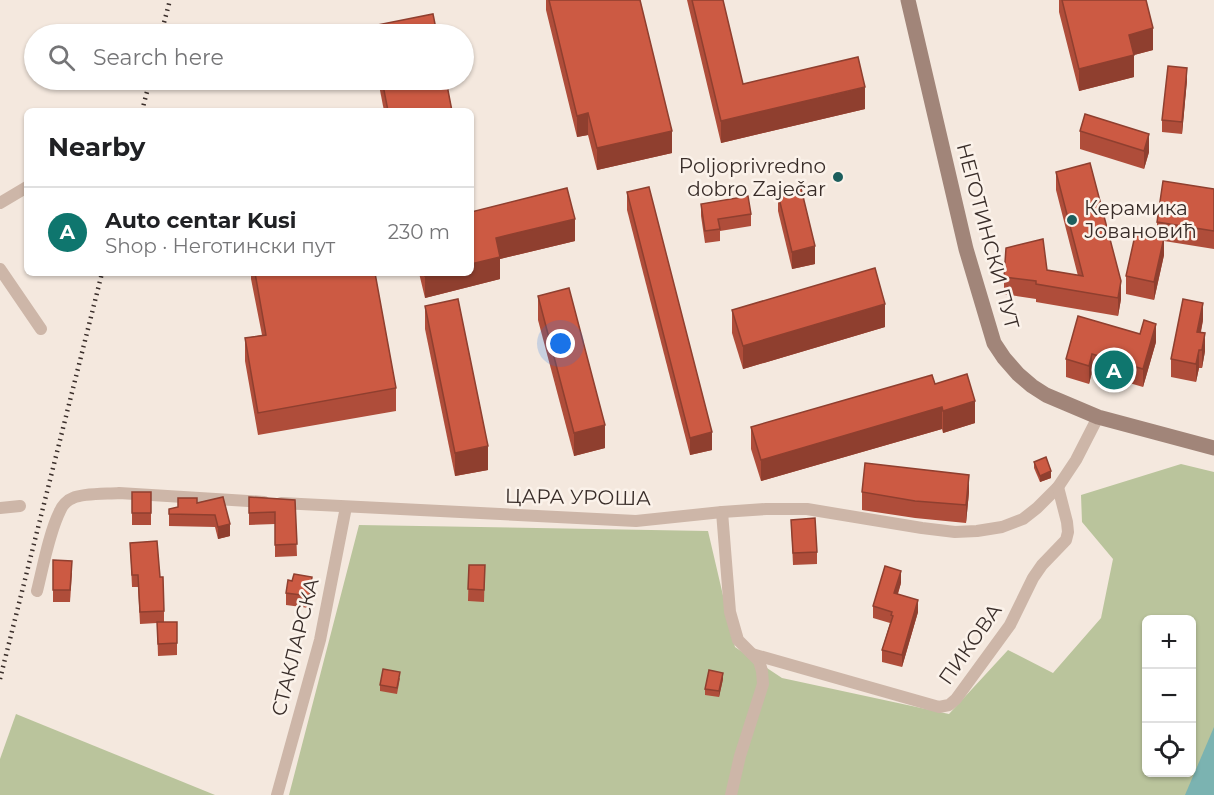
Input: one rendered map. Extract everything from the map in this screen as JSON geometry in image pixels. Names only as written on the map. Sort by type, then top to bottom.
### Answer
[{"type":"street","name":"НЕГОТИНСКИ ПУТ","points":[[908,0],[966,249],[994,343],[1018,374],[1046,395],[1098,417],[1214,448]]},
{"type":"street","points":[[0,203],[24,189]]},
{"type":"street","points":[[0,269],[42,329]]},
{"type":"street","name":"ЦАРА УРОША","points":[[37,591],[60,510],[73,497],[97,494],[119,493],[636,521],[722,512],[807,509],[955,532],[1002,527],[1023,519],[1058,487],[1076,460],[1098,417]]},
{"type":"street","name":"ПИКОВА","points":[[752,654],[939,707],[949,705],[956,699],[1010,625],[1038,572],[1066,540],[1067,522],[1058,487]]},
{"type":"street","points":[[0,508],[20,506]]},
{"type":"street","name":"СТАКЛАРСКА","points":[[277,795],[320,640],[346,507]]},
{"type":"street","points":[[722,512],[730,612],[738,640],[759,662],[763,684],[740,756],[731,795]]},
{"type":"green space","points":[[1181,464],[1214,472],[1214,795],[289,795],[359,525],[708,531],[735,647],[782,678],[949,714],[1008,650],[1053,673],[1101,618],[1113,559],[1082,522],[1081,495]]},
{"type":"green space","points":[[16,714],[215,795],[0,795],[0,759]]},
{"type":"water","points":[[1214,727],[1214,795],[1185,795],[1193,777],[1196,777],[1196,769]]},
{"type":"building","points":[[549,0],[640,0],[672,131],[597,148],[588,113],[577,116]]},
{"type":"building","points":[[692,0],[723,0],[743,84],[858,57],[865,87],[721,121]]},
{"type":"building","points":[[1062,0],[1146,0],[1153,28],[1129,35],[1134,55],[1079,69]]},
{"type":"building","points":[[433,14],[435,24],[382,24]]},
{"type":"building","points":[[1168,66],[1187,68],[1182,122],[1162,120]]},
{"type":"building","points":[[384,90],[448,90],[451,108],[387,108]]},
{"type":"building","points":[[1085,114],[1149,134],[1144,151],[1080,131]]},
{"type":"building","points":[[1090,163],[1121,281],[1118,298],[1036,284],[1036,281],[1004,277],[1006,248],[1043,239],[1047,270],[1083,276],[1056,172]]},
{"type":"building","points":[[1163,181],[1214,189],[1214,231],[1157,222]]},
{"type":"building","points":[[649,187],[712,432],[690,438],[627,192]]},
{"type":"building","points":[[567,188],[575,219],[496,238],[500,257],[474,263],[474,211]]},
{"type":"building","points":[[801,188],[815,246],[792,252],[778,194]]},
{"type":"building","points":[[748,196],[751,214],[718,219],[720,229],[705,231],[701,204]]},
{"type":"building","points":[[1136,231],[1164,238],[1154,282],[1126,276]]},
{"type":"building","points":[[875,268],[885,304],[743,346],[732,310]]},
{"type":"building","points":[[256,276],[376,276],[396,388],[258,413],[245,338],[266,335]]},
{"type":"building","points":[[569,288],[605,425],[574,433],[538,296]]},
{"type":"building","points":[[458,299],[488,446],[455,453],[425,306]]},
{"type":"building","points":[[1183,299],[1203,303],[1197,332],[1205,333],[1202,350],[1199,350],[1196,364],[1171,359]]},
{"type":"building","points":[[1078,316],[1140,334],[1144,320],[1156,324],[1143,369],[1092,354],[1089,366],[1066,359]]},
{"type":"building","points":[[967,374],[975,401],[943,411],[942,407],[761,460],[751,427],[932,375],[935,384]]},
{"type":"building","points":[[1046,457],[1051,471],[1040,476],[1034,462]]},
{"type":"building","points":[[865,463],[969,475],[966,505],[915,501],[862,492]]},
{"type":"building","points":[[132,492],[151,492],[151,513],[132,513]]},
{"type":"building","points":[[223,497],[230,524],[218,527],[215,515],[169,514],[169,509],[178,507],[178,498],[197,498],[197,503]]},
{"type":"building","points":[[249,497],[295,500],[297,544],[275,545],[275,512],[249,513]]},
{"type":"building","points":[[815,518],[817,552],[793,553],[791,520]]},
{"type":"building","points":[[157,541],[160,577],[163,577],[164,611],[140,612],[138,575],[132,575],[130,543]]},
{"type":"building","points":[[53,560],[72,561],[70,590],[53,590]]},
{"type":"building","points":[[469,565],[485,565],[484,590],[468,589]]},
{"type":"building","points":[[885,566],[901,571],[894,593],[918,600],[902,655],[882,650],[893,616],[892,612],[873,606]]},
{"type":"building","points":[[294,574],[312,577],[309,596],[286,593],[288,580],[292,581]]},
{"type":"building","points":[[157,622],[177,622],[177,643],[158,644]]},
{"type":"building","points":[[383,669],[400,672],[397,688],[380,685]]},
{"type":"building","points":[[709,670],[723,673],[719,691],[705,689]]},
{"type":"railway","points":[[164,24],[170,0]]},
{"type":"railway","points":[[143,108],[147,90]]},
{"type":"railway","points":[[0,679],[101,276]]},
{"type":"place","name":"Poljoprivredno dobro Zaječar","points":[[838,177]]},
{"type":"place","name":"Керамика Јовановић","points":[[1072,220]]},
{"type":"place","name":"Auto centar Kusi","points":[[1114,370]]}]
